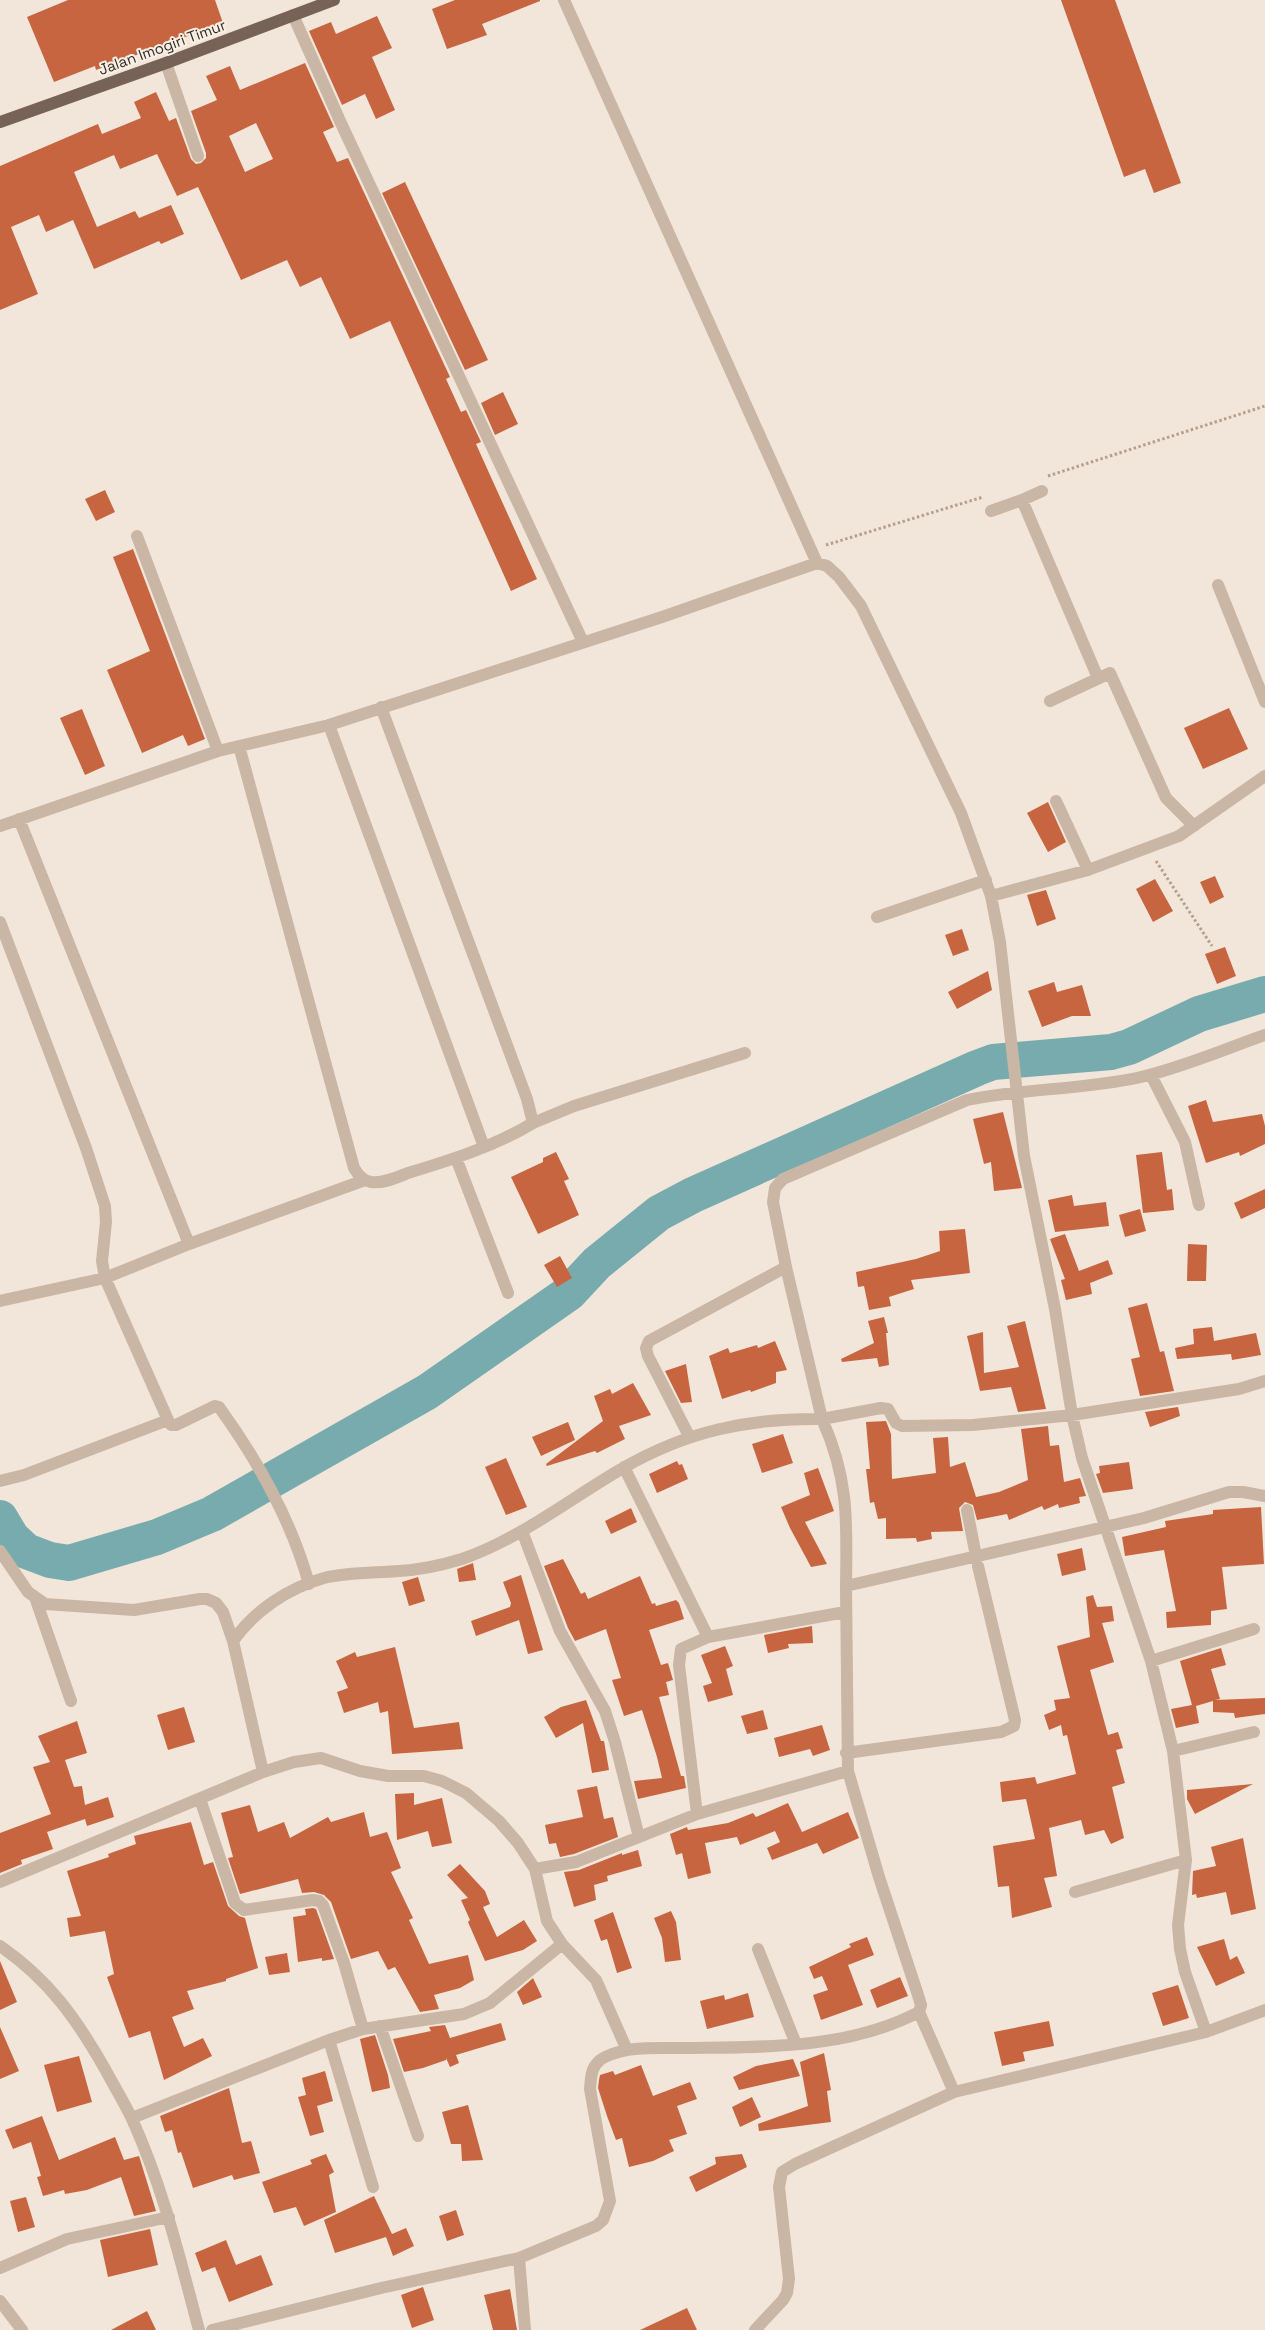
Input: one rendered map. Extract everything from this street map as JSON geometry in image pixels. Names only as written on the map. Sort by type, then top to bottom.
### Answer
[{"type":"main road","name":"Jalan Imogiri Timur","points":[[0,122],[166,64],[334,0]]},
{"type":"street","points":[[564,0],[817,563]]},
{"type":"street","points":[[293,15],[340,121],[584,642]]},
{"type":"street","points":[[166,64],[198,156]]},
{"type":"street","points":[[991,511],[1042,491]]},
{"type":"street","points":[[1022,500],[1098,678]]},
{"type":"street","points":[[137,536],[218,751]]},
{"type":"street","points":[[0,826],[218,751],[329,725],[584,642],[817,563],[827,566],[839,577],[861,606],[957,805],[991,896],[1000,942],[1011,1056],[1024,1156],[1055,1309],[1072,1416],[1082,1458],[1151,1661],[1172,1751],[1186,1860],[1178,1925],[1180,1949],[1185,1972],[1206,2032]]},
{"type":"street","points":[[1218,585],[1265,702]]},
{"type":"street","points":[[1050,701],[1110,673],[1166,798],[1194,826]]},
{"type":"street","points":[[381,707],[524,1090],[533,1123]]},
{"type":"street","points":[[329,725],[484,1147]]},
{"type":"street","points":[[239,746],[354,1168],[365,1180],[371,1182],[385,1181],[456,1158],[574,1106],[745,1053]]},
{"type":"street","points":[[991,896],[1088,870],[1180,836],[1265,776]]},
{"type":"street","points":[[1056,800],[1088,870]]},
{"type":"street","points":[[19,819],[188,1244]]},
{"type":"street","points":[[877,917],[986,880]]},
{"type":"street","points":[[0,922],[86,1148],[104,1206],[106,1222],[102,1261],[105,1278],[168,1420],[171,1425],[176,1425],[215,1406],[219,1407],[282,1507],[296,1540],[309,1584]]},
{"type":"street","points":[[954,2092],[919,2012],[921,2005],[879,1877],[848,1771],[846,1753],[845,1612],[847,1540],[843,1482],[835,1448],[822,1419],[786,1268],[774,1202],[775,1188],[783,1179],[967,1100],[1016,1088],[1073,1088],[1151,1075],[1265,1036]]},
{"type":"street","points":[[1151,1075],[1185,1142],[1199,1205]]},
{"type":"street","points":[[456,1158],[508,1293]]},
{"type":"street","points":[[0,1301],[105,1278],[188,1244],[365,1180]]},
{"type":"street","points":[[689,1436],[648,1356],[646,1348],[649,1341],[786,1268]]},
{"type":"street","points":[[233,1641],[258,1612],[309,1584],[344,1575],[402,1571],[444,1564],[464,1558],[522,1531],[624,1467],[689,1436],[765,1421],[822,1419],[881,1408],[888,1409],[896,1423],[902,1426],[973,1425],[1072,1416],[1239,1389],[1265,1381]]},
{"type":"street","points":[[0,1481],[24,1474],[168,1420]]},
{"type":"street","points":[[624,1467],[708,1637]]},
{"type":"street","points":[[846,1586],[977,1561],[1144,1518],[1228,1492],[1243,1492],[1265,1496]]},
{"type":"street","points":[[846,1753],[1001,1732],[1014,1726],[1015,1720],[977,1561],[967,1510]]},
{"type":"street","points":[[522,1531],[560,1631],[605,1712],[615,1742],[639,1837]]},
{"type":"street","points":[[0,1551],[36,1600],[71,1701]]},
{"type":"street","points":[[36,1600],[58,1606],[134,1610],[207,1599],[221,1608],[233,1641],[263,1772]]},
{"type":"street","points":[[697,1814],[679,1652],[685,1645],[708,1637],[845,1612]]},
{"type":"street","points":[[1151,1661],[1254,1629]]},
{"type":"street","points":[[1172,1751],[1254,1732]]},
{"type":"street","points":[[0,1882],[263,1772],[294,1762],[321,1758],[360,1771],[388,1776],[424,1776],[442,1781],[466,1793],[499,1821],[518,1842],[535,1869],[543,1912],[562,1944],[596,1980],[627,2050]]},
{"type":"street","points":[[535,1869],[576,1862],[697,1814],[848,1771]]},
{"type":"street","points":[[200,1799],[235,1903],[239,1908],[244,1910],[313,1900],[319,1901],[323,1905],[344,1963],[363,2029]]},
{"type":"street","points":[[1074,1892],[1186,1860]]},
{"type":"street","points":[[132,2118],[329,2040],[363,2029],[464,2014],[479,2009],[490,2003],[562,1944]]},
{"type":"street","points":[[0,1946],[36,1973],[59,1997],[83,2031],[132,2118],[169,2217],[198,2330]]},
{"type":"street","points":[[758,1949],[796,2044]]},
{"type":"street","points":[[755,2330],[783,2300],[788,2286],[779,2188],[782,2172],[795,2164],[954,2092],[1206,2032],[1265,2010]]},
{"type":"street","points":[[212,2330],[381,2288],[519,2258],[596,2226],[603,2220],[608,2211],[610,2201],[590,2089],[593,2067],[599,2060],[627,2050],[830,2041],[855,2036],[919,2012]]},
{"type":"street","points":[[380,2026],[418,2136]]},
{"type":"street","points":[[329,2040],[373,2187]]},
{"type":"street","points":[[0,2268],[67,2239],[169,2217]]},
{"type":"street","points":[[519,2258],[525,2330]]},
{"type":"street","points":[[0,2301],[22,2330]]},
{"type":"path","points":[[1147,848],[1212,946]]},
{"type":"building","points":[[68,0],[215,0],[223,23],[96,70],[95,66],[54,82],[27,17]]},
{"type":"building","points":[[455,0],[540,1],[482,24],[487,35],[447,49],[432,9]]},
{"type":"building","points":[[1061,0],[1115,0],[1181,183],[1154,193],[1145,169],[1124,177]]},
{"type":"building","points":[[377,16],[392,48],[372,57],[395,110],[376,119],[365,94],[342,105],[309,31],[331,22],[336,34]]},
{"type":"building","points":[[305,63],[334,127],[323,132],[337,162],[348,158],[450,377],[446,379],[461,412],[466,410],[481,442],[476,444],[537,579],[511,591],[390,321],[350,339],[321,277],[300,287],[287,260],[241,280],[198,187],[177,196],[157,154],[120,169],[114,155],[74,172],[97,227],[135,211],[139,218],[171,205],[184,234],[161,244],[159,241],[94,269],[73,220],[46,232],[39,215],[11,227],[38,294],[0,310],[0,166],[98,124],[102,134],[141,118],[134,102],[156,92],[169,121],[176,118],[191,159],[196,164],[201,163],[206,158],[206,153],[191,111],[217,100],[206,76],[230,66],[240,90]],"holes":[[[256,123],[273,159],[245,172],[229,136]]]},
{"type":"building","points":[[405,182],[488,360],[465,370],[382,193]]},
{"type":"building","points":[[503,392],[518,424],[495,435],[481,403]]},
{"type":"building","points":[[105,490],[115,512],[96,521],[85,499]]},
{"type":"building","points":[[133,549],[205,739],[188,746],[183,735],[142,753],[107,670],[150,651],[113,557]]},
{"type":"building","points":[[1229,708],[1248,749],[1203,769],[1184,728]]},
{"type":"building","points":[[82,709],[105,766],[85,775],[60,718]]},
{"type":"building","points":[[1048,802],[1066,842],[1048,852],[1027,813]]},
{"type":"building","points":[[1215,876],[1224,897],[1210,904],[1200,882]]},
{"type":"building","points":[[1155,879],[1173,911],[1153,922],[1136,889]]},
{"type":"building","points":[[1046,890],[1056,919],[1037,926],[1027,895]]},
{"type":"building","points":[[962,929],[969,950],[953,956],[945,935]]},
{"type":"building","points":[[1225,947],[1236,976],[1217,984],[1205,954]]},
{"type":"building","points":[[988,971],[992,990],[957,1009],[948,992]]},
{"type":"building","points":[[1054,982],[1057,992],[1082,985],[1091,1016],[1072,1016],[1042,1027],[1028,991]]},
{"type":"building","points":[[1206,1100],[1213,1122],[1262,1114],[1265,1126],[1265,1144],[1240,1156],[1239,1152],[1206,1163],[1188,1106]]},
{"type":"building","points":[[1003,1112],[1022,1188],[994,1191],[991,1162],[984,1164],[973,1119]]},
{"type":"building","points":[[556,1152],[569,1179],[564,1181],[579,1215],[538,1234],[511,1177],[543,1162],[543,1158]]},
{"type":"building","points":[[1162,1152],[1167,1190],[1172,1189],[1174,1210],[1143,1213],[1136,1155]]},
{"type":"building","points":[[1265,1189],[1265,1208],[1241,1219],[1234,1203]]},
{"type":"building","points":[[1072,1195],[1074,1206],[1106,1202],[1109,1226],[1055,1232],[1048,1200]]},
{"type":"building","points":[[1140,1209],[1146,1231],[1125,1237],[1119,1215]]},
{"type":"building","points":[[965,1229],[970,1273],[911,1280],[914,1289],[889,1297],[891,1306],[869,1310],[864,1286],[858,1287],[856,1272],[916,1259],[940,1251],[939,1231]]},
{"type":"building","points":[[1065,1234],[1079,1271],[1108,1260],[1113,1274],[1090,1283],[1092,1294],[1066,1300],[1061,1280],[1065,1279],[1050,1239]]},
{"type":"building","points":[[1188,1244],[1207,1245],[1206,1281],[1187,1281]]},
{"type":"building","points":[[560,1256],[572,1278],[557,1287],[544,1265]]},
{"type":"building","points":[[1147,1303],[1160,1352],[1164,1351],[1174,1391],[1140,1396],[1131,1359],[1140,1357],[1128,1308]]},
{"type":"building","points":[[884,1317],[888,1333],[886,1333],[889,1365],[879,1367],[877,1358],[842,1362],[841,1359],[874,1343],[868,1321]]},
{"type":"building","points":[[1025,1321],[1046,1409],[1018,1412],[1011,1387],[980,1391],[967,1336],[983,1332],[984,1373],[1019,1367],[1007,1326]]},
{"type":"building","points":[[1212,1327],[1214,1341],[1256,1333],[1261,1355],[1232,1360],[1231,1354],[1177,1359],[1175,1348],[1194,1344],[1193,1329]]},
{"type":"building","points":[[775,1341],[787,1370],[776,1372],[776,1383],[751,1392],[750,1390],[722,1399],[709,1356],[728,1348],[730,1353],[757,1345],[758,1348]]},
{"type":"building","points":[[686,1364],[692,1402],[681,1403],[665,1371]]},
{"type":"building","points":[[633,1383],[651,1415],[619,1426],[625,1439],[597,1453],[595,1451],[547,1466],[546,1464],[603,1421],[594,1396],[610,1389],[612,1394]]},
{"type":"building","points":[[1178,1407],[1180,1416],[1150,1427],[1145,1412]]},
{"type":"building","points":[[886,1421],[891,1434],[892,1479],[936,1473],[933,1438],[948,1437],[950,1467],[965,1462],[976,1497],[999,1492],[1028,1480],[1021,1429],[1048,1426],[1050,1446],[1059,1445],[1064,1482],[1080,1478],[1086,1496],[1079,1497],[1080,1503],[1059,1508],[1058,1504],[1044,1510],[1042,1506],[1009,1520],[1007,1514],[977,1520],[973,1505],[965,1502],[959,1508],[963,1531],[931,1532],[932,1539],[917,1542],[916,1538],[886,1539],[886,1518],[878,1519],[874,1502],[870,1503],[866,1469],[870,1469],[866,1422]]},
{"type":"building","points":[[568,1422],[575,1440],[541,1456],[532,1437]]},
{"type":"building","points":[[783,1434],[793,1463],[762,1473],[752,1444]]},
{"type":"building","points":[[506,1458],[527,1507],[506,1515],[485,1467]]},
{"type":"building","points":[[677,1461],[679,1465],[682,1464],[688,1479],[657,1493],[649,1474]]},
{"type":"building","points":[[1129,1462],[1133,1489],[1103,1493],[1096,1474],[1100,1473],[1099,1466]]},
{"type":"building","points":[[818,1468],[834,1511],[805,1522],[827,1564],[811,1567],[781,1507],[810,1495],[804,1473]]},
{"type":"building","points":[[1261,1507],[1264,1564],[1222,1567],[1227,1609],[1211,1611],[1211,1625],[1167,1628],[1166,1612],[1176,1611],[1164,1550],[1125,1556],[1122,1537],[1166,1527],[1165,1521],[1213,1514],[1213,1510]]},
{"type":"building","points":[[631,1508],[637,1522],[611,1534],[605,1521]]},
{"type":"building","points":[[1082,1548],[1086,1570],[1062,1576],[1057,1554]]},
{"type":"building","points":[[563,1559],[581,1594],[585,1592],[588,1599],[640,1576],[652,1604],[655,1603],[656,1606],[676,1600],[679,1603],[684,1619],[649,1630],[661,1665],[668,1663],[673,1680],[666,1682],[669,1695],[659,1697],[686,1788],[638,1799],[634,1781],[662,1778],[657,1757],[642,1710],[624,1716],[612,1680],[621,1678],[606,1629],[575,1641],[568,1628],[544,1566]]},
{"type":"building","points":[[473,1563],[476,1580],[459,1582],[457,1569]]},
{"type":"building","points":[[521,1575],[543,1650],[528,1654],[519,1620],[476,1636],[471,1621],[510,1607],[511,1603],[503,1582]]},
{"type":"building","points":[[418,1577],[425,1601],[409,1606],[402,1582]]},
{"type":"building","points":[[1093,1595],[1097,1607],[1112,1606],[1114,1621],[1102,1623],[1114,1662],[1090,1670],[1108,1735],[1118,1732],[1123,1748],[1116,1750],[1125,1783],[1112,1787],[1124,1838],[1111,1844],[1104,1830],[1085,1835],[1081,1820],[1049,1828],[1057,1876],[1044,1878],[1052,1907],[1012,1918],[1009,1886],[998,1887],[993,1846],[1035,1839],[1026,1799],[1002,1802],[1000,1782],[1035,1777],[1037,1784],[1076,1774],[1067,1735],[1063,1736],[1061,1725],[1049,1730],[1044,1715],[1056,1710],[1054,1700],[1070,1698],[1057,1646],[1090,1637],[1086,1597]]},
{"type":"building","points":[[812,1626],[813,1643],[788,1644],[789,1648],[768,1653],[764,1635]]},
{"type":"building","points":[[725,1646],[733,1666],[726,1669],[733,1695],[708,1702],[703,1686],[712,1683],[701,1655]]},
{"type":"building","points":[[395,1647],[414,1728],[459,1722],[463,1749],[392,1754],[388,1711],[380,1713],[378,1702],[344,1713],[337,1692],[348,1688],[336,1661],[355,1652],[357,1657]]},
{"type":"building","points":[[1221,1648],[1226,1665],[1211,1669],[1220,1699],[1215,1700],[1265,1698],[1265,1714],[1235,1718],[1234,1713],[1213,1712],[1213,1701],[1196,1706],[1199,1723],[1176,1728],[1171,1709],[1192,1705],[1180,1661]]},
{"type":"building","points":[[586,1700],[601,1741],[604,1741],[609,1770],[592,1773],[583,1723],[556,1738],[544,1717],[561,1707]]},
{"type":"building","points":[[184,1707],[195,1742],[168,1750],[157,1715]]},
{"type":"building","points":[[763,1710],[768,1729],[747,1734],[741,1716]]},
{"type":"building","points":[[77,1721],[87,1753],[65,1760],[74,1787],[82,1786],[85,1805],[108,1797],[114,1817],[87,1826],[85,1819],[47,1832],[53,1849],[21,1860],[22,1864],[0,1873],[0,1833],[51,1814],[33,1767],[50,1762],[38,1736]]},
{"type":"building","points":[[822,1725],[830,1750],[813,1756],[810,1749],[779,1757],[774,1738]]},
{"type":"building","points":[[1253,1784],[1195,1814],[1187,1799],[1187,1790]]},
{"type":"building","points":[[597,1786],[604,1819],[613,1817],[618,1837],[574,1854],[560,1857],[556,1843],[549,1844],[545,1825],[583,1817],[577,1790]]},
{"type":"building","points":[[414,1793],[414,1805],[442,1798],[452,1843],[432,1847],[428,1831],[397,1840],[395,1794]]},
{"type":"building","points":[[788,1803],[802,1832],[848,1812],[859,1838],[823,1854],[817,1843],[772,1860],[767,1848],[780,1842],[775,1831],[740,1845],[737,1837],[705,1843],[711,1873],[688,1879],[682,1853],[676,1855],[670,1834],[687,1827],[688,1830],[728,1823],[753,1813],[756,1817]]},
{"type":"building","points":[[250,1805],[258,1832],[284,1822],[290,1838],[328,1817],[331,1822],[364,1812],[370,1837],[387,1832],[401,1868],[391,1872],[413,1918],[409,1920],[429,1964],[468,1955],[474,1980],[460,1988],[434,1995],[439,2009],[420,2012],[395,1967],[388,1970],[378,1951],[351,1959],[331,1902],[324,1895],[314,1892],[302,1893],[298,1879],[240,1894],[228,1858],[233,1857],[221,1813]]},
{"type":"building","points":[[191,1822],[204,1865],[213,1862],[228,1906],[239,1916],[245,1918],[258,1968],[226,1979],[226,1981],[187,1991],[194,2009],[172,2017],[184,2047],[203,2038],[212,2056],[164,2080],[150,2031],[129,2038],[107,1977],[114,1974],[105,1931],[70,1937],[67,1918],[81,1916],[67,1871],[109,1857],[108,1854],[136,1844],[134,1836]]},
{"type":"building","points":[[1243,1838],[1256,1909],[1231,1915],[1226,1892],[1197,1898],[1196,1894],[1192,1895],[1193,1871],[1216,1866],[1211,1847]]},
{"type":"building","points":[[638,1850],[642,1866],[607,1876],[608,1881],[594,1885],[596,1900],[574,1907],[564,1872],[579,1870],[622,1853],[622,1855]]},
{"type":"building","points":[[460,1864],[485,1891],[490,1904],[483,1907],[497,1937],[524,1920],[537,1941],[523,1950],[485,1961],[468,1922],[470,1920],[461,1900],[468,1898],[447,1875]]},
{"type":"building","points":[[305,1909],[316,1909],[334,1959],[322,1961],[322,1958],[298,1962],[293,1917],[306,1915]]},
{"type":"building","points":[[671,1911],[676,1922],[681,1960],[665,1962],[662,1938],[654,1918]]},
{"type":"building","points":[[613,1912],[632,1968],[617,1973],[607,1939],[601,1941],[594,1920]]},
{"type":"building","points":[[867,1937],[874,1955],[848,1965],[863,2005],[821,2020],[813,1995],[828,1990],[822,1976],[814,1979],[809,1967],[851,1947],[849,1944]]},
{"type":"building","points":[[1224,1939],[1230,1960],[1237,1956],[1245,1973],[1216,1986],[1197,1947]]},
{"type":"building","points":[[287,1953],[290,1972],[269,1975],[265,1957]]},
{"type":"building","points":[[0,1961],[17,2002],[0,2010]]},
{"type":"building","points":[[900,1977],[908,1996],[877,2008],[870,1990]]},
{"type":"building","points":[[533,1978],[542,1997],[523,2005],[517,1992]]},
{"type":"building","points":[[1178,1985],[1189,2018],[1163,2026],[1152,1993]]},
{"type":"building","points":[[748,1993],[754,2017],[707,2029],[700,2001],[724,1995],[725,2000]]},
{"type":"building","points":[[1049,2021],[1054,2046],[1023,2052],[1025,2061],[1002,2066],[994,2032]]},
{"type":"building","points":[[501,2023],[506,2040],[456,2055],[459,2063],[450,2067],[446,2058],[446,2060],[423,2068],[404,2072],[393,2039],[431,2031],[429,2027],[445,2025],[450,2038]]},
{"type":"building","points":[[0,2027],[19,2071],[0,2079]]},
{"type":"building","points":[[375,2035],[388,2075],[390,2088],[372,2092],[360,2039]]},
{"type":"building","points":[[824,2053],[831,2090],[827,2091],[831,2122],[759,2131],[758,2124],[808,2106],[800,2062]]},
{"type":"building","points":[[79,2056],[92,2102],[57,2112],[44,2065]]},
{"type":"building","points":[[793,2059],[800,2076],[739,2090],[733,2077],[756,2066]]},
{"type":"building","points":[[641,2065],[653,2096],[690,2082],[697,2099],[677,2106],[687,2134],[669,2140],[674,2151],[653,2161],[629,2167],[622,2138],[616,2140],[598,2088],[600,2075],[613,2071],[615,2075]]},
{"type":"building","points":[[325,2071],[333,2101],[317,2106],[324,2132],[310,2136],[298,2097],[306,2095],[302,2078]]},
{"type":"building","points":[[229,2088],[242,2143],[251,2141],[260,2173],[234,2180],[232,2175],[193,2188],[181,2152],[178,2153],[172,2130],[165,2132],[160,2116]]},
{"type":"building","points":[[752,2097],[761,2117],[740,2127],[732,2107]]},
{"type":"building","points":[[468,2105],[483,2160],[462,2161],[461,2144],[451,2144],[442,2112]]},
{"type":"building","points":[[42,2116],[59,2160],[115,2137],[124,2160],[139,2156],[156,2211],[134,2216],[121,2177],[87,2190],[65,2194],[64,2190],[43,2196],[37,2177],[41,2176],[31,2142],[13,2149],[5,2130]]},
{"type":"building","points":[[326,2154],[334,2172],[329,2175],[336,2212],[304,2226],[296,2207],[274,2213],[262,2182],[312,2164],[310,2160]]},
{"type":"building","points":[[742,2154],[747,2167],[696,2192],[689,2177],[716,2164],[715,2157]]},
{"type":"building","points":[[374,2196],[392,2234],[406,2228],[414,2246],[393,2256],[386,2237],[335,2253],[324,2220]]},
{"type":"building","points":[[26,2197],[35,2227],[18,2232],[10,2201]]},
{"type":"building","points":[[456,2210],[464,2235],[447,2241],[439,2216]]},
{"type":"building","points":[[150,2229],[158,2265],[108,2277],[100,2240]]},
{"type":"building","points":[[226,2240],[236,2265],[261,2255],[273,2285],[229,2302],[215,2267],[202,2272],[195,2253]]},
{"type":"building","points":[[423,2287],[434,2320],[412,2328],[401,2295]]},
{"type":"building","points":[[510,2289],[517,2330],[493,2330],[484,2295]]},
{"type":"building","points":[[687,2308],[697,2330],[640,2330]]},
{"type":"building","points":[[147,2311],[156,2330],[111,2330]]},
{"type":"waterway","points":[[0,1518],[12,1538],[26,1551],[50,1560],[69,1563],[157,1537],[212,1514],[427,1392],[569,1293],[597,1263],[659,1213],[693,1195],[993,1062],[1111,1052],[1129,1047],[1199,1014],[1265,994]]}]
